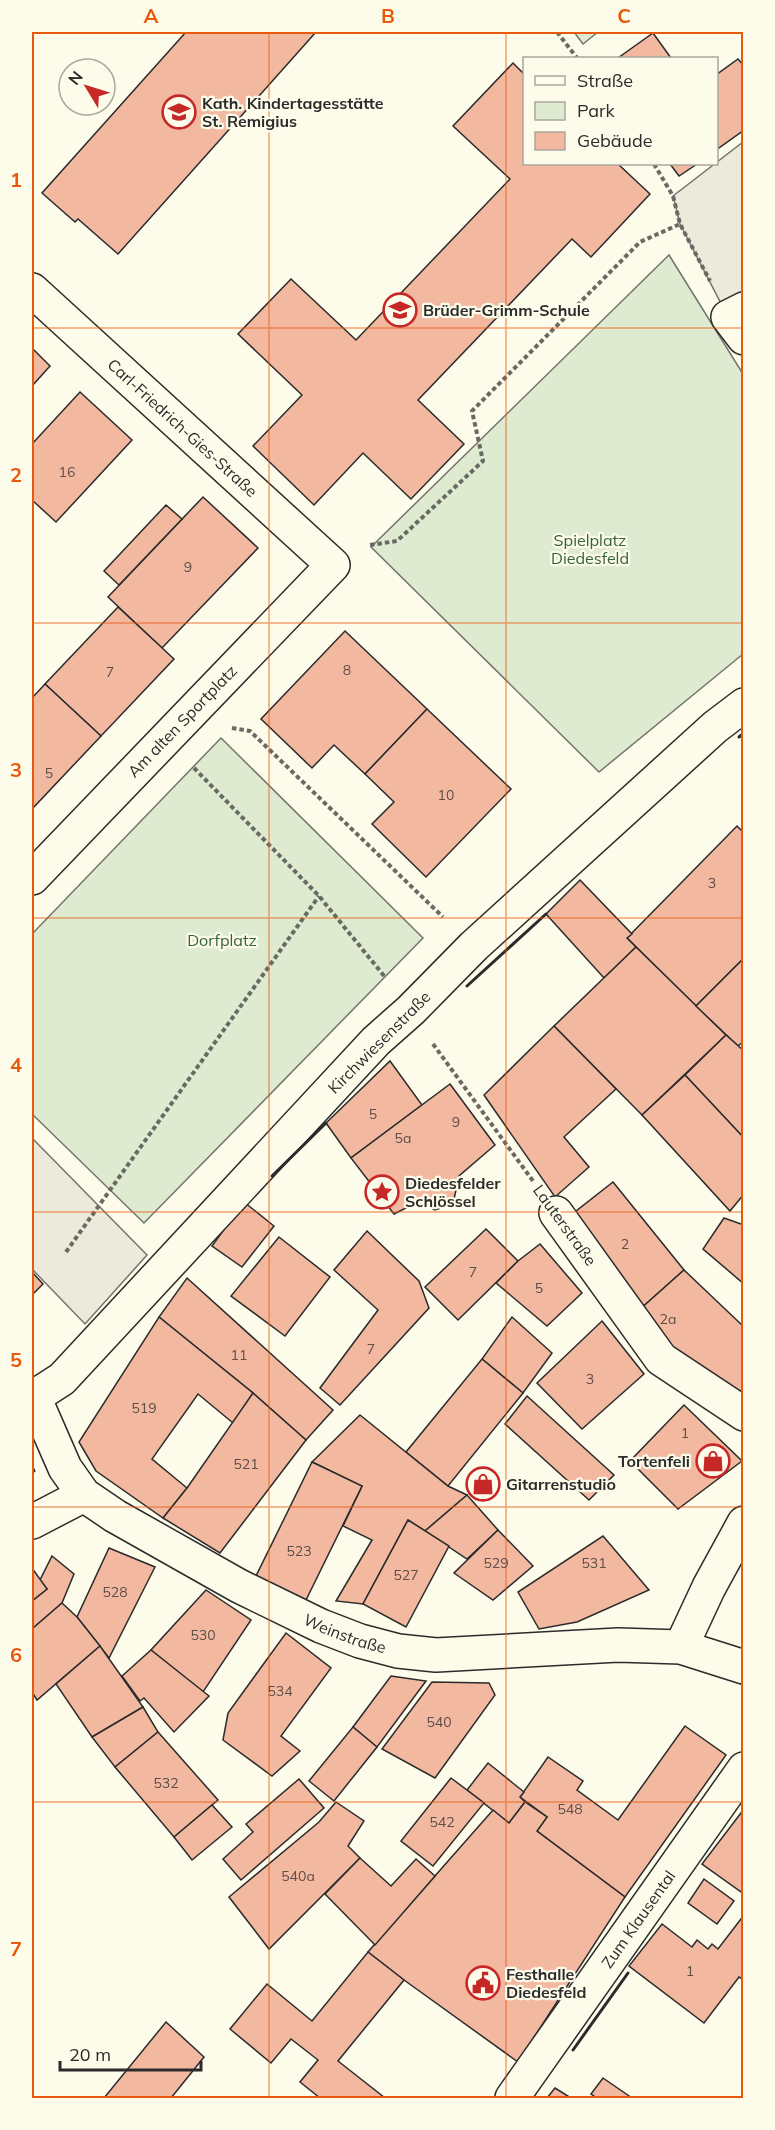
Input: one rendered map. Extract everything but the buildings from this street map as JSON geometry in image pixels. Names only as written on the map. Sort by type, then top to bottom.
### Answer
[{"type":"street","name":"Carl-Friedrich-Gies-Straße","points":[[32,290],[333,565]]},
{"type":"street","name":"Am alten Sportplatz","points":[[32,879],[333,565]]},
{"type":"street","name":"Kirchwiesenstraße","points":[[34,1397],[62,1379],[367,1050],[411,1010],[474,946],[715,727],[744,705]]},
{"type":"street","name":"Lauterstraße","points":[[556,1213],[661,1359],[744,1414]]},
{"type":"street","name":"Weinstraße","points":[[34,1397],[65,1468],[84,1495],[115,1516],[249,1591],[321,1626],[360,1641],[398,1650],[436,1655],[618,1645],[681,1647],[744,1667]]},
{"type":"street","points":[[32,1522],[84,1495]]},
{"type":"street","points":[[681,1647],[709,1587],[744,1523]]},
{"type":"street","name":"Zum Klausental","points":[[512,2098],[744,1769]]},
{"type":"path","points":[[557,32],[576,57]]},
{"type":"path","points":[[655,165],[673,196],[680,224],[738,321]]},
{"type":"path","points":[[333,565],[355,548],[397,541],[483,461],[472,411],[640,242],[680,224]]},
{"type":"path","points":[[182,722],[250,731],[474,946]]},
{"type":"path","name":"Lauterstraße","points":[[182,722],[187,761],[319,896],[411,1010],[419,1025],[556,1213]]},
{"type":"path","points":[[66,1252],[319,896]]},
{"type":"green space","points":[[574,32],[598,32],[583,44]]},
{"type":"green space","name":"Spielplatz Diedesfeld","points":[[669,255],[743,374],[743,654],[599,772],[371,547]]},
{"type":"green space","name":"Dorfplatz","points":[[221,738],[423,938],[144,1223],[32,1114],[32,934]]},
{"type":"shaded area","points":[[743,142],[743,338],[728,317],[680,224],[673,196],[713,165],[718,165],[718,161]]},
{"type":"shaded area","points":[[32,1138],[147,1255],[85,1324],[32,1269]]},
{"type":"wall","points":[[739,737],[744,733]]},
{"type":"wall","points":[[467,986],[546,914]]},
{"type":"wall","points":[[272,1176],[326,1123]]},
{"type":"wall","points":[[32,1467],[34,1471]]},
{"type":"wall","points":[[573,2050],[628,1973]]},
{"type":"place","name":"Kath. Kindertagesstätte St. Remigius","points":[[179,112]]},
{"type":"place","name":"Brüder-Grimm-Schule","points":[[400,310]]},
{"type":"place","name":"Diedesfelder Schlössel","points":[[382,1192]]},
{"type":"place","name":"Tortenfeli","points":[[713,1461]]},
{"type":"place","name":"Gitarrenstudio","points":[[483,1484]]},
{"type":"place","name":"Festhalle Diedesfeld","points":[[483,1983]]}]
